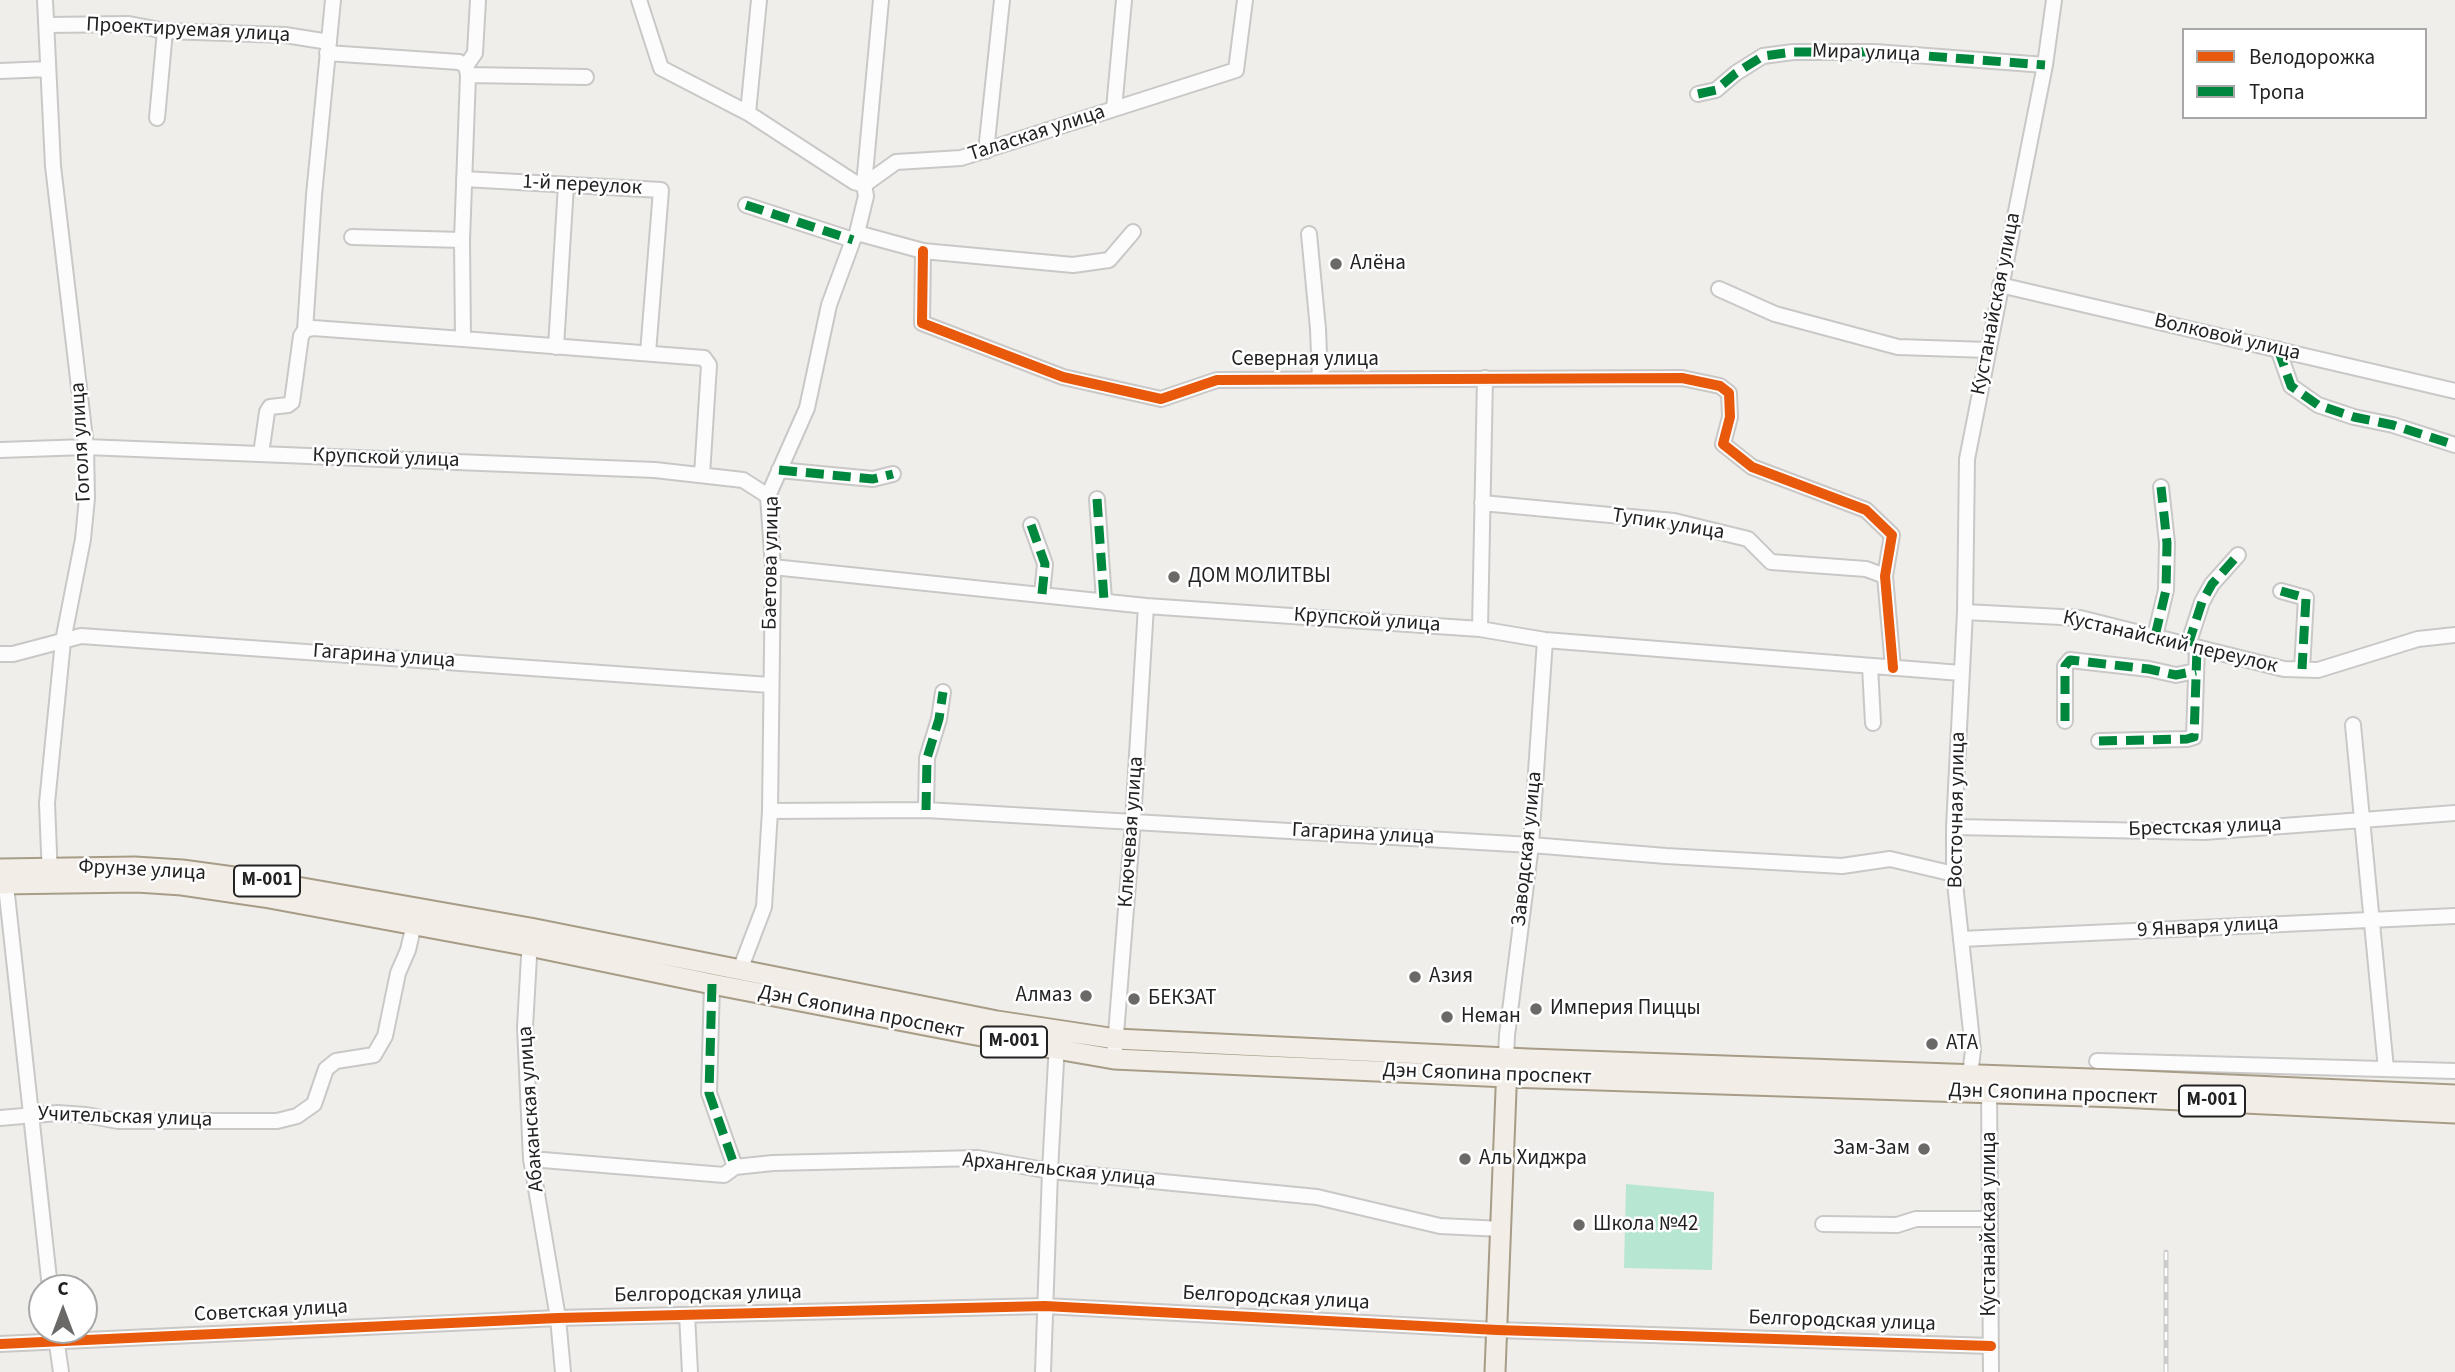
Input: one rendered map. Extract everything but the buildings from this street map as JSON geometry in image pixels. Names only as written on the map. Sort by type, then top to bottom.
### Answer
[{"type":"main road","name":"Фрунзе улица","points":[[4,876],[182,870],[372,898],[530,937]]},
{"type":"main road","name":"Фрунзе улица","points":[[50,875],[182,885],[414,924],[530,937]]},
{"type":"main road","name":"Дэн Сяопина проспект","points":[[530,937],[740,970],[1057,1040],[1114,1059],[2455,1095]]},
{"type":"main road","name":"Дэн Сяопина проспект","points":[[530,937],[712,984],[1057,1040],[1116,1039],[1507,1068]]},
{"type":"main road","points":[[1496,1372],[1507,1068]]},
{"type":"main road","name":"Дэн Сяопина проспект","points":[[1979,1084],[2118,1097],[2455,1114]]},
{"type":"street","name":"Гоголя улица","points":[[45,0],[53,166],[86,447],[87,498],[83,539],[63,641],[47,803],[50,875]]},
{"type":"street","points":[[261,454],[267,412],[270,407],[292,402],[301,336],[305,330],[314,195],[333,0]]},
{"type":"street","points":[[463,339],[462,240],[467,70],[475,53],[478,0]]},
{"type":"street","points":[[639,0],[661,68],[748,113],[854,182],[864,185]]},
{"type":"street","points":[[748,113],[759,0]]},
{"type":"street","name":"Баетова улица","points":[[740,970],[765,907],[770,811],[773,567],[768,496],[807,408],[829,305],[855,236],[866,196],[864,185],[881,0]]},
{"type":"street","points":[[986,151],[1002,0]]},
{"type":"street","points":[[1114,109],[1124,0]]},
{"type":"street","name":"Талаская улица","points":[[864,185],[897,162],[961,158],[1236,69],[1245,0]]},
{"type":"street","name":"Кустанайская улица","points":[[1965,612],[1967,459],[2045,65],[2054,0]]},
{"type":"street","name":"Проектируемая улица","points":[[47,25],[129,24],[165,31],[285,35],[328,47],[459,62],[467,70],[586,77]]},
{"type":"street","points":[[157,118],[165,31]]},
{"type":"street","name":"Мира улица","points":[[1698,94],[1716,90],[1763,56],[1793,52],[1875,52],[2045,65]]},
{"type":"street","points":[[0,71],[48,69]]},
{"type":"street","name":"1-й переулок","points":[[464,179],[662,190],[648,353]]},
{"type":"street","points":[[556,346],[566,185]]},
{"type":"street","points":[[746,205],[855,236],[923,251],[1073,265],[1109,260],[1133,232]]},
{"type":"street","points":[[1309,234],[1320,379]]},
{"type":"street","points":[[352,237],[462,240]]},
{"type":"street","name":"Северная улица","points":[[923,251],[922,323],[1063,377],[1161,399],[1217,380],[1682,378],[1720,386],[1729,393],[1730,417],[1723,444],[1752,467],[1866,510],[1892,535],[1885,576]]},
{"type":"street","name":"Волковой улица","points":[[2000,285],[2455,391]]},
{"type":"street","points":[[1718,289],[1775,314],[1898,347],[1988,350]]},
{"type":"street","points":[[305,330],[313,328],[704,358],[709,365],[702,475]]},
{"type":"street","points":[[2278,349],[2291,386],[2318,405],[2354,417],[2393,425],[2455,446]]},
{"type":"street","points":[[1480,629],[1485,378]]},
{"type":"street","name":"Крупской улица","points":[[0,450],[86,447],[654,470],[743,480],[768,496]]},
{"type":"street","points":[[779,470],[873,479],[893,474]]},
{"type":"street","points":[[2155,636],[2166,590],[2166,531],[2161,488]]},
{"type":"street","points":[[1097,499],[1104,600]]},
{"type":"street","name":"Тупик улица","points":[[1482,503],[1674,521],[1748,539],[1771,562],[1866,569],[1885,576]]},
{"type":"street","points":[[1031,525],[1045,564],[1042,594]]},
{"type":"street","points":[[2099,741],[2187,740],[2194,737],[2196,671],[2192,647],[2202,601],[2211,584],[2238,555]]},
{"type":"street","name":"Крупской улица","points":[[773,567],[1146,606],[1480,629],[1545,640],[1961,673]]},
{"type":"street","points":[[1885,576],[1893,668]]},
{"type":"street","points":[[2281,591],[2306,598],[2302,669]]},
{"type":"street","name":"Ключевая улица","points":[[1114,1059],[1133,821],[1146,606]]},
{"type":"street","name":"Кустанайский переулок","points":[[1965,612],[2080,618],[2284,669],[2318,670],[2418,639],[2455,635]]},
{"type":"street","name":"Восточная улица","points":[[1965,612],[1954,874],[1979,1084]]},
{"type":"street","name":"Гагарина улица","points":[[0,654],[13,654],[81,636],[770,685]]},
{"type":"street","name":"Заводская улица","points":[[1507,1068],[1507,1035],[1531,845],[1545,640]]},
{"type":"street","points":[[2065,721],[2065,666],[2070,660],[2149,669],[2176,675],[2196,671]]},
{"type":"street","points":[[1870,666],[1873,723]]},
{"type":"street","points":[[926,810],[927,758],[939,719],[943,692]]},
{"type":"street","points":[[2353,725],[2386,1069]]},
{"type":"street","name":"Гагарина улица","points":[[770,811],[926,810],[1842,866],[1890,859],[1954,874]]},
{"type":"street","name":"Брестская улица","points":[[1954,827],[2204,832],[2455,813]]},
{"type":"street","points":[[4,876],[48,1274]]},
{"type":"street","name":"9 Января улица","points":[[1961,939],[2455,916]]},
{"type":"street","name":"Учительская улица","points":[[0,1118],[30,1114],[86,1115],[118,1121],[276,1121],[297,1116],[314,1104],[326,1069],[336,1061],[374,1055],[380,1046],[385,1036],[398,973],[408,950],[414,924]]},
{"type":"street","name":"Абаканская улица","points":[[530,937],[525,1027],[531,1159],[558,1318],[563,1372]]},
{"type":"street","points":[[712,984],[709,1093],[735,1167]]},
{"type":"street","points":[[1043,1372],[1049,1171],[1057,1040]]},
{"type":"street","points":[[2097,1061],[2455,1071]]},
{"type":"street","name":"Кустанайская улица","points":[[1979,1084],[1990,1219],[1991,1372]]},
{"type":"street","name":"Архангельская улица","points":[[531,1159],[724,1175],[735,1167],[773,1163],[978,1158],[1049,1171],[1317,1197],[1440,1226],[1502,1229]]},
{"type":"street","points":[[1823,1224],[1897,1225],[1916,1219],[1990,1219]]},
{"type":"street","name":"Белгородская улица","points":[[543,1318],[1045,1306],[1497,1331],[1991,1346]]},
{"type":"street","points":[[687,1315],[690,1372]]},
{"type":"street","name":"Советская улица","points":[[98,1334],[543,1318]]},
{"type":"street","name":"Советская улица","points":[[0,1344],[28,1340]]},
{"type":"street","points":[[56,1344],[61,1372]]},
{"type":"green space","points":[[1626,1184],[1714,1192],[1712,1270],[1624,1268]]},
{"type":"railway","points":[[2166,1252],[2166,1372]]},
{"type":"marked path","points":[[1698,94],[1716,90],[1763,56],[1793,52],[1875,52],[2045,65]]},
{"type":"marked path","points":[[746,205],[853,240]]},
{"type":"marked path","points":[[2278,349],[2291,386],[2318,405],[2455,445]]},
{"type":"marked path","points":[[779,470],[873,479],[893,474]]},
{"type":"marked path","points":[[2155,636],[2166,590],[2167,543],[2161,487]]},
{"type":"marked path","points":[[1097,499],[1104,600]]},
{"type":"marked path","points":[[1031,525],[1045,564],[1042,594]]},
{"type":"marked path","points":[[2188,645],[2202,602],[2212,584],[2238,555]]},
{"type":"marked path","points":[[2281,591],[2306,598],[2302,669]]},
{"type":"marked path","points":[[2099,741],[2194,737],[2197,648]]},
{"type":"marked path","points":[[2065,721],[2065,666],[2070,660],[2149,669],[2176,675],[2196,671]]},
{"type":"marked path","points":[[926,810],[927,758],[939,719],[943,692]]},
{"type":"marked path","points":[[712,984],[709,1093],[735,1167]]},
{"type":"cycle path","points":[[923,251],[922,323],[1063,377],[1161,399],[1217,380],[1682,378],[1720,386],[1729,393],[1730,417],[1723,444],[1752,467],[1866,510],[1892,535],[1885,576],[1893,668]]},
{"type":"cycle path","points":[[0,1344],[558,1318],[1045,1306],[1497,1330],[1991,1346]]},
{"type":"place","name":"Алёна","points":[[1336,264]]},
{"type":"place","name":"ДОМ МОЛИТВЫ","points":[[1174,577]]},
{"type":"place","name":"Азия","points":[[1415,977]]},
{"type":"place","name":"Алмаз","points":[[1086,996]]},
{"type":"place","name":"БЕКЗАТ","points":[[1134,999]]},
{"type":"place","name":"Империя Пиццы","points":[[1536,1009]]},
{"type":"place","name":"Неман","points":[[1447,1017]]},
{"type":"place","name":"АТА","points":[[1932,1044]]},
{"type":"place","name":"Зам-Зам","points":[[1924,1149]]},
{"type":"place","name":"Аль Хиджра","points":[[1465,1159]]},
{"type":"place","name":"Школа №42","points":[[1579,1225]]}]
